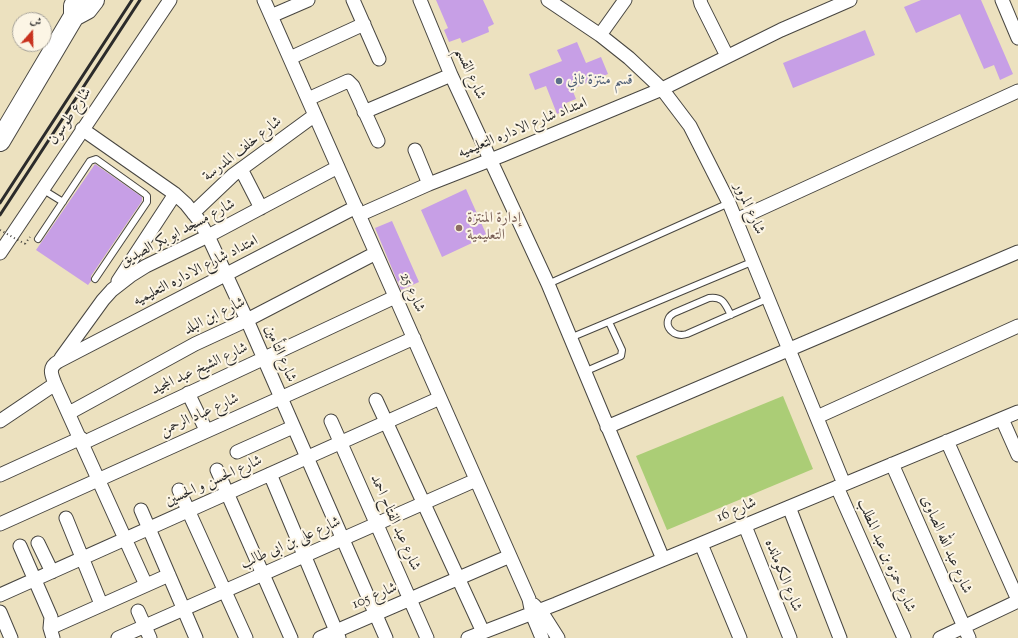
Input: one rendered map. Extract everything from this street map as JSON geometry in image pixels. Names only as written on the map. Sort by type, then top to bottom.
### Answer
[{"type":"main road","points":[[1,138],[76,8],[87,9],[94,0]]},
{"type":"street","name":"شارع طوسون","points":[[0,253],[170,0]]},
{"type":"street","name":"شارع 25","points":[[264,0],[529,599],[536,612],[558,638]]},
{"type":"street","points":[[271,16],[308,0]]},
{"type":"street","points":[[353,0],[379,59]]},
{"type":"street","name":"شارع القسم","points":[[420,0],[451,75],[548,284],[663,560]]},
{"type":"street","name":"شارع المرور","points":[[548,0],[600,35],[629,58],[662,89],[690,126],[729,203],[754,261],[817,417],[841,486]]},
{"type":"street","points":[[600,35],[625,0]]},
{"type":"street","points":[[700,0],[727,56]]},
{"type":"street","name":"امتداد شارع الاداره التعليميه","points":[[55,363],[226,274],[358,211],[490,160],[662,89],[781,30],[850,0]]},
{"type":"street","points":[[1002,0],[1018,38]]},
{"type":"street","points":[[290,58],[364,24]]},
{"type":"street","points":[[364,112],[451,75]]},
{"type":"street","points":[[308,98],[348,81],[353,86],[378,141]]},
{"type":"street","points":[[736,220],[1018,91]]},
{"type":"street","name":"شارع خلف المدرسة","points":[[193,213],[233,175],[315,115]]},
{"type":"street","name":"شارع التأمين","points":[[82,129],[175,194],[186,204],[208,236],[247,320],[386,638]]},
{"type":"street","points":[[415,150],[429,184]]},
{"type":"street","name":"شارع مسجد ابو بكر الصديق","points":[[55,363],[112,290],[146,266],[208,236],[338,167]]},
{"type":"street","points":[[241,169],[261,208]]},
{"type":"street","points":[[112,290],[175,194]]},
{"type":"street","points":[[607,427],[789,348],[1018,252]]},
{"type":"street","name":"شارع ابن البلد","points":[[69,412],[195,344],[247,320],[376,253]]},
{"type":"street","name":"شارع الشيخ عبد المجيد","points":[[0,475],[82,441],[395,297]]},
{"type":"street","points":[[817,417],[1018,326]]},
{"type":"street","name":"شارع عباد الرحمن","points":[[0,524],[206,430],[414,338]]},
{"type":"street","points":[[55,363],[50,369],[55,384],[69,412],[146,585]]},
{"type":"street","points":[[0,421],[55,384]]},
{"type":"street","points":[[188,393],[206,430]]},
{"type":"street","name":"شارع الحسن و الحسين","points":[[0,595],[440,398]]},
{"type":"street","points":[[376,400],[458,578],[482,634]]},
{"type":"street","name":"شارع 16","points":[[468,638],[482,634],[663,560],[1018,412]]},
{"type":"street","points":[[1002,419],[1018,455]]},
{"type":"street","name":"شارع عبد الفتاح احمد","points":[[331,421],[427,638]]},
{"type":"street","points":[[237,452],[293,427]]},
{"type":"street","points":[[940,638],[967,632],[1018,601],[947,441]]},
{"type":"street","name":"شارع عبد الله الصاوى","points":[[892,464],[967,632]]},
{"type":"street","points":[[217,470],[291,638]]},
{"type":"street","points":[[270,474],[338,634]]},
{"type":"street","name":"شارع على بن ابى طالب","points":[[118,638],[147,632],[184,609],[476,480]]},
{"type":"street","name":"شارع حمزه بن عبد المطلب","points":[[841,486],[904,638]]},
{"type":"street","points":[[179,490],[246,638]]},
{"type":"street","points":[[789,507],[840,638]]},
{"type":"street","points":[[141,510],[196,638]]},
{"type":"street","points":[[66,518],[101,604]]},
{"type":"street","name":"شارع الكومانده","points":[[745,526],[790,638]]},
{"type":"street","points":[[38,543],[52,572]]},
{"type":"street","points":[[701,544],[740,638]]},
{"type":"street","points":[[20,546],[51,617],[52,633],[101,604],[169,574]]},
{"type":"street","name":"شارع 105","points":[[320,638],[338,634],[376,614],[510,556]]},
{"type":"street","points":[[138,611],[147,632]]},
{"type":"street","points":[[0,612],[11,638]]},
{"type":"street","name":"شارع 25","points":[[536,612],[542,638]]},
{"type":"lane","points":[[38,239],[90,161],[96,159],[147,196],[147,202],[95,279]]},
{"type":"lane","points":[[42,189],[63,202]]},
{"type":"lane","points":[[548,284],[729,203]]},
{"type":"lane","points":[[570,338],[754,261]]},
{"type":"lane","points":[[730,315],[725,303],[715,297],[709,298],[670,315],[668,324],[676,335],[682,336],[769,298]]},
{"type":"lane","points":[[584,372],[621,356],[622,350],[609,322]]},
{"type":"path","points":[[0,230],[25,244]]},
{"type":"green space","points":[[783,396],[813,469],[667,530],[636,456]]},
{"type":"building","points":[[436,0],[483,0],[494,24],[488,27],[489,32],[462,43],[460,38],[449,42],[444,30],[448,28]]},
{"type":"building","points":[[921,0],[981,0],[1013,74],[1000,80],[994,65],[984,69],[960,14],[916,33],[904,7]]},
{"type":"building","points":[[865,30],[875,55],[793,88],[783,63]]},
{"type":"building","points":[[577,42],[586,63],[601,57],[608,74],[572,89],[576,99],[566,103],[568,109],[557,114],[546,86],[535,90],[529,74],[562,61],[557,50]]},
{"type":"building","points":[[95,164],[142,197],[142,201],[91,276],[91,281],[88,285],[36,250]]},
{"type":"building","points":[[466,189],[487,236],[442,257],[421,210]]},
{"type":"building","points":[[392,221],[419,282],[401,290],[375,228]]},
{"type":"railway","points":[[0,203],[132,0]]},
{"type":"railway","points":[[0,215],[140,0]]},
{"type":"place","name":"قسم منتزة ثاني","points":[[559,81]]},
{"type":"place","name":"إدارة المنتزة التعليمية","points":[[459,228]]}]
